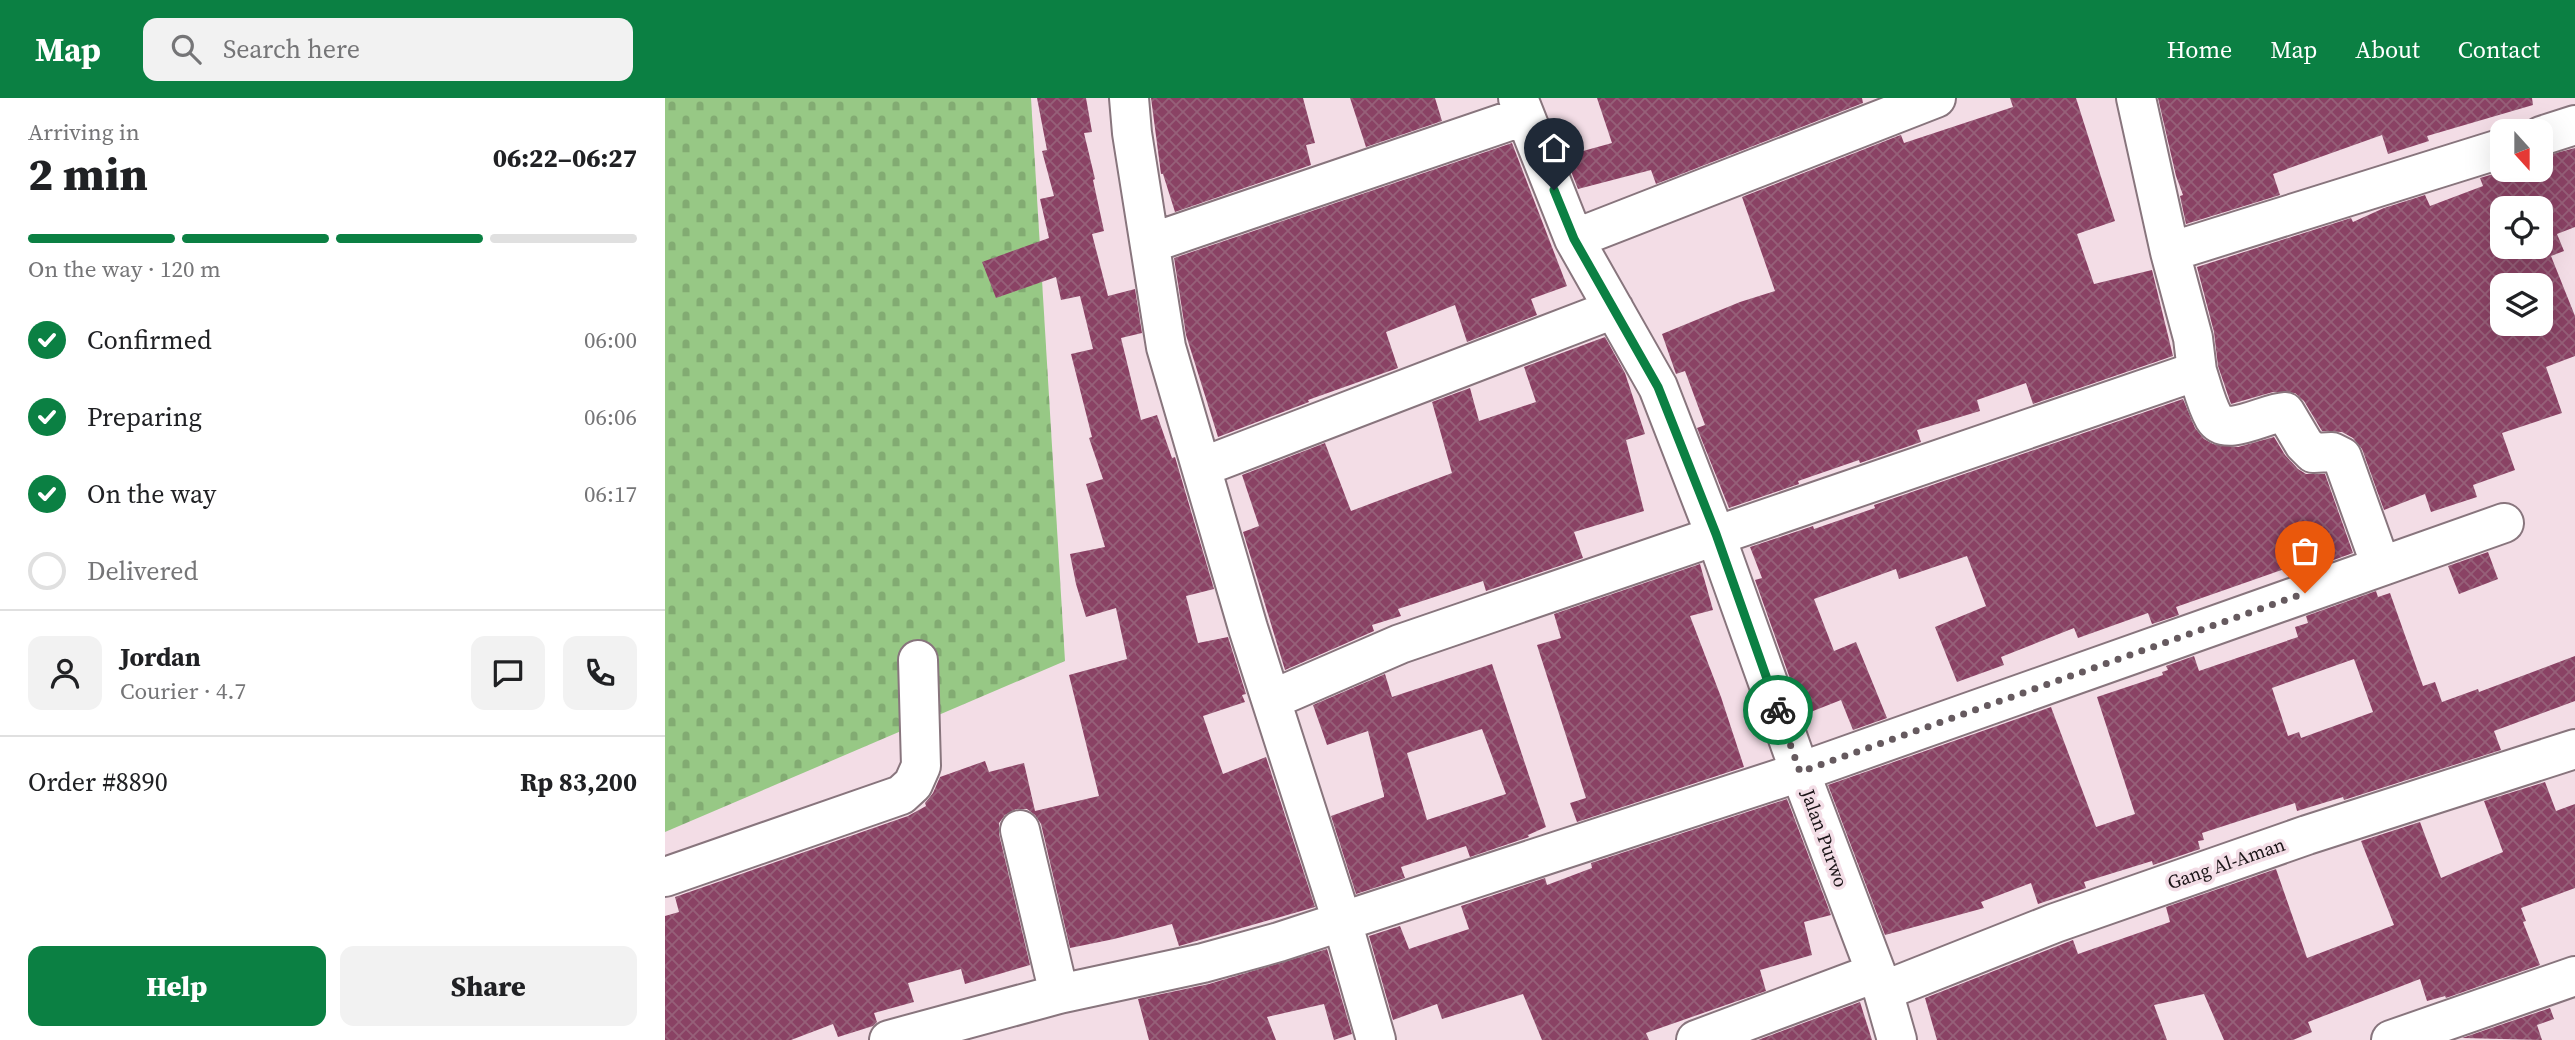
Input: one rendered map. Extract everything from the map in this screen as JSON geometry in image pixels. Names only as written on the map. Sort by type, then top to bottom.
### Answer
[{"type":"street","points":[[1129,98],[1132,133],[1166,347],[1248,628],[1273,699],[1342,921],[1376,1040]]},
{"type":"street","points":[[1574,239],[1936,98]]},
{"type":"street","points":[[2136,98],[2170,252],[2193,338],[2197,371],[2214,419],[2222,426],[2230,427],[2275,412],[2285,412],[2304,444],[2313,453],[2332,452],[2342,457],[2381,566]]},
{"type":"street","points":[[1151,243],[1521,107]]},
{"type":"street","name":"Jalan Purwo","points":[[1521,107],[1574,239],[1658,387],[1716,534],[1800,772],[1879,982],[1897,1040]]},
{"type":"street","points":[[2553,132],[2575,125]]},
{"type":"street","points":[[2170,252],[2490,152]]},
{"type":"street","points":[[1202,467],[1614,309]]},
{"type":"street","points":[[1273,699],[1400,644],[2197,371]]},
{"type":"street","points":[[889,1040],[1059,994],[1243,952],[1342,921],[1800,772],[2504,523]]},
{"type":"street","points":[[665,877],[901,795],[913,785],[921,766],[918,660]]},
{"type":"street","name":"Gang Al-Aman","points":[[1696,1040],[2055,923],[2307,835],[2575,749]]},
{"type":"street","points":[[1020,830],[1059,994]]},
{"type":"street","points":[[2391,1040],[2575,976]]},
{"type":"green space","points":[[665,98],[1031,98],[1065,661],[665,832]]},
{"type":"building","points":[[1037,98],[1086,98],[1092,132],[1084,133],[1104,231],[1092,234],[1108,296],[1135,289],[1142,333],[1121,338],[1141,420],[1157,415],[1172,458],[1175,457],[1214,589],[1186,596],[1198,643],[1228,637],[1246,694],[1242,695],[1245,702],[1203,716],[1223,774],[1266,757],[1315,907],[1179,946],[1172,924],[1070,948],[1041,824],[1027,809],[1016,809],[1005,815],[999,823],[999,834],[1030,965],[965,984],[961,969],[908,983],[914,1002],[874,1013],[877,1022],[873,1026],[838,1037],[833,1024],[791,1040],[665,1040],[665,916],[679,912],[675,897],[908,816],[926,806],[925,803],[940,777],[985,761],[989,772],[1024,763],[1035,811],[1099,796],[1069,675],[1127,659],[1116,608],[1086,617],[1070,554],[1105,547],[1086,484],[1103,479],[1089,438],[1092,437],[1071,354],[1093,349],[1080,296],[1061,300],[1056,277],[996,298],[982,262],[1049,238],[1040,199],[1054,196],[1042,151],[1047,150]]},
{"type":"building","points":[[1151,98],[1303,98],[1315,143],[1306,145],[1311,165],[1175,212],[1161,174]]},
{"type":"building","points":[[1350,98],[1435,98],[1442,121],[1366,147]]},
{"type":"building","points":[[1597,98],[1862,98],[1863,103],[1656,184],[1651,170],[1578,189],[1565,156],[1612,143]]},
{"type":"building","points":[[2010,98],[2076,98],[2115,221],[2077,234],[2094,284],[2152,270],[2173,356],[2033,404],[2026,383],[1977,400],[1980,411],[1917,430],[1921,442],[1860,463],[1859,460],[1729,508],[1697,428],[1705,425],[1685,371],[1676,374],[1662,334],[1740,302],[1775,291],[1742,197],[1901,135],[1904,143],[2013,107]]},
{"type":"building","points":[[2158,98],[2532,98],[2533,105],[2427,136],[2429,141],[2388,154],[2382,135],[2273,174],[2280,195],[2186,224],[2180,196],[2183,195]]},
{"type":"building","points":[[1512,143],[1567,286],[1531,299],[1537,315],[1467,342],[1455,305],[1386,332],[1398,368],[1308,400],[1309,402],[1218,437],[1186,335],[1174,258]]},
{"type":"building","points":[[2575,148],[2575,227],[2557,234],[2564,251],[2553,255],[2553,196],[2490,196],[2490,259],[2552,259],[2575,316],[2575,356],[2546,367],[2562,413],[2502,433],[2515,470],[2473,485],[2477,497],[2431,512],[2425,494],[2384,510],[2362,449],[2353,438],[2342,432],[2322,431],[2304,401],[2295,393],[2273,392],[2231,404],[2218,366],[2214,332],[2197,267],[2351,218],[2353,222],[2384,208],[2425,195],[2430,206],[2483,186],[2480,178],[2490,175],[2490,182],[2553,182],[2553,154]]},
{"type":"building","points":[[1605,337],[1625,373],[1645,434],[1626,440],[1644,511],[1574,532],[1583,558],[1486,591],[1483,581],[1398,609],[1401,616],[1372,625],[1374,631],[1285,670],[1243,532],[1259,526],[1242,475],[1325,443],[1351,511],[1452,473],[1432,402],[1470,388],[1479,421],[1536,402],[1524,367]]},
{"type":"building","points":[[2183,399],[2195,428],[2204,439],[2213,444],[2238,447],[2274,437],[2298,469],[2306,474],[2325,474],[2353,553],[2292,575],[2290,567],[2176,607],[2179,615],[2152,624],[2148,613],[2078,638],[2074,628],[2001,657],[2004,665],[1957,682],[1935,627],[1986,606],[1967,556],[1899,579],[1896,569],[1814,599],[1834,651],[1856,642],[1887,718],[1853,730],[1841,700],[1803,715],[1755,580],[1762,578],[1750,547],[1813,526],[1814,529],[1875,508],[1874,505]]},
{"type":"building","points":[[2488,552],[2498,579],[2459,594],[2448,566]]},
{"type":"building","points":[[1700,564],[1713,610],[1690,616],[1744,767],[1577,822],[1570,803],[1586,798],[1537,645],[1561,638],[1554,614]]},
{"type":"building","points":[[2376,591],[2378,597],[2390,593],[2423,686],[2435,682],[2442,702],[2478,689],[2479,692],[2575,656],[2575,701],[2494,731],[2501,750],[2344,800],[2343,797],[2297,811],[2295,803],[2202,833],[2204,840],[2198,841],[2200,849],[2153,865],[2152,861],[2084,882],[2086,888],[2038,904],[2031,883],[1981,902],[1984,908],[1885,935],[1828,785],[2051,707],[2096,827],[2135,814],[2097,697],[2163,675],[2162,672],[2168,670],[2166,666],[2194,656],[2199,671],[2298,637],[2295,627],[2308,623],[2306,616]],"holes":[[[2354,659],[2373,712],[2301,738],[2299,732],[2288,736],[2272,688]]]},
{"type":"building","points":[[1492,664],[1546,827],[1528,835],[1529,837],[1470,857],[1466,846],[1401,867],[1405,878],[1356,894],[1331,816],[1384,795],[1368,731],[1327,745],[1313,705],[1385,674],[1392,697]],"holes":[[[1482,729],[1506,794],[1427,820],[1407,753]]]},
{"type":"building","points":[[2545,782],[2556,811],[2575,804],[2575,888],[2521,908],[2526,921],[2523,922],[2540,965],[2446,998],[2445,996],[2427,1001],[2420,979],[2308,1022],[2312,1032],[2293,1040],[2224,1040],[2204,994],[2154,1005],[2167,1040],[1937,1040],[1925,998],[2073,940],[2078,954],[2170,922],[2166,907],[2276,869],[2307,958],[2394,925],[2361,841],[2420,822],[2441,878],[2503,852],[2484,801]]},
{"type":"building","points":[[1787,799],[1831,915],[1804,922],[1812,955],[1760,970],[1766,991],[1646,1033],[1649,1040],[1542,1040],[1523,994],[1442,1019],[1437,1004],[1393,1020],[1369,936],[1400,926],[1409,949],[1469,929],[1461,906],[1545,878],[1547,885],[1592,868],[1591,863]]},
{"type":"building","points":[[1327,949],[1352,1034],[1334,1040],[1324,1004],[1267,1017],[1276,1040],[1149,1040],[1138,999],[1209,984]]},
{"type":"building","points":[[1860,1002],[1872,1040],[1758,1040]]},
{"type":"building","points":[[2550,1008],[2554,1019],[2537,1025],[2542,1040],[2462,1038]]},
{"type":"way so far","points":[[1778,710],[1800,772],[2305,593]]},
{"type":"route","points":[[1554,190],[1574,239],[1658,387],[1716,534],[1778,710]]}]
